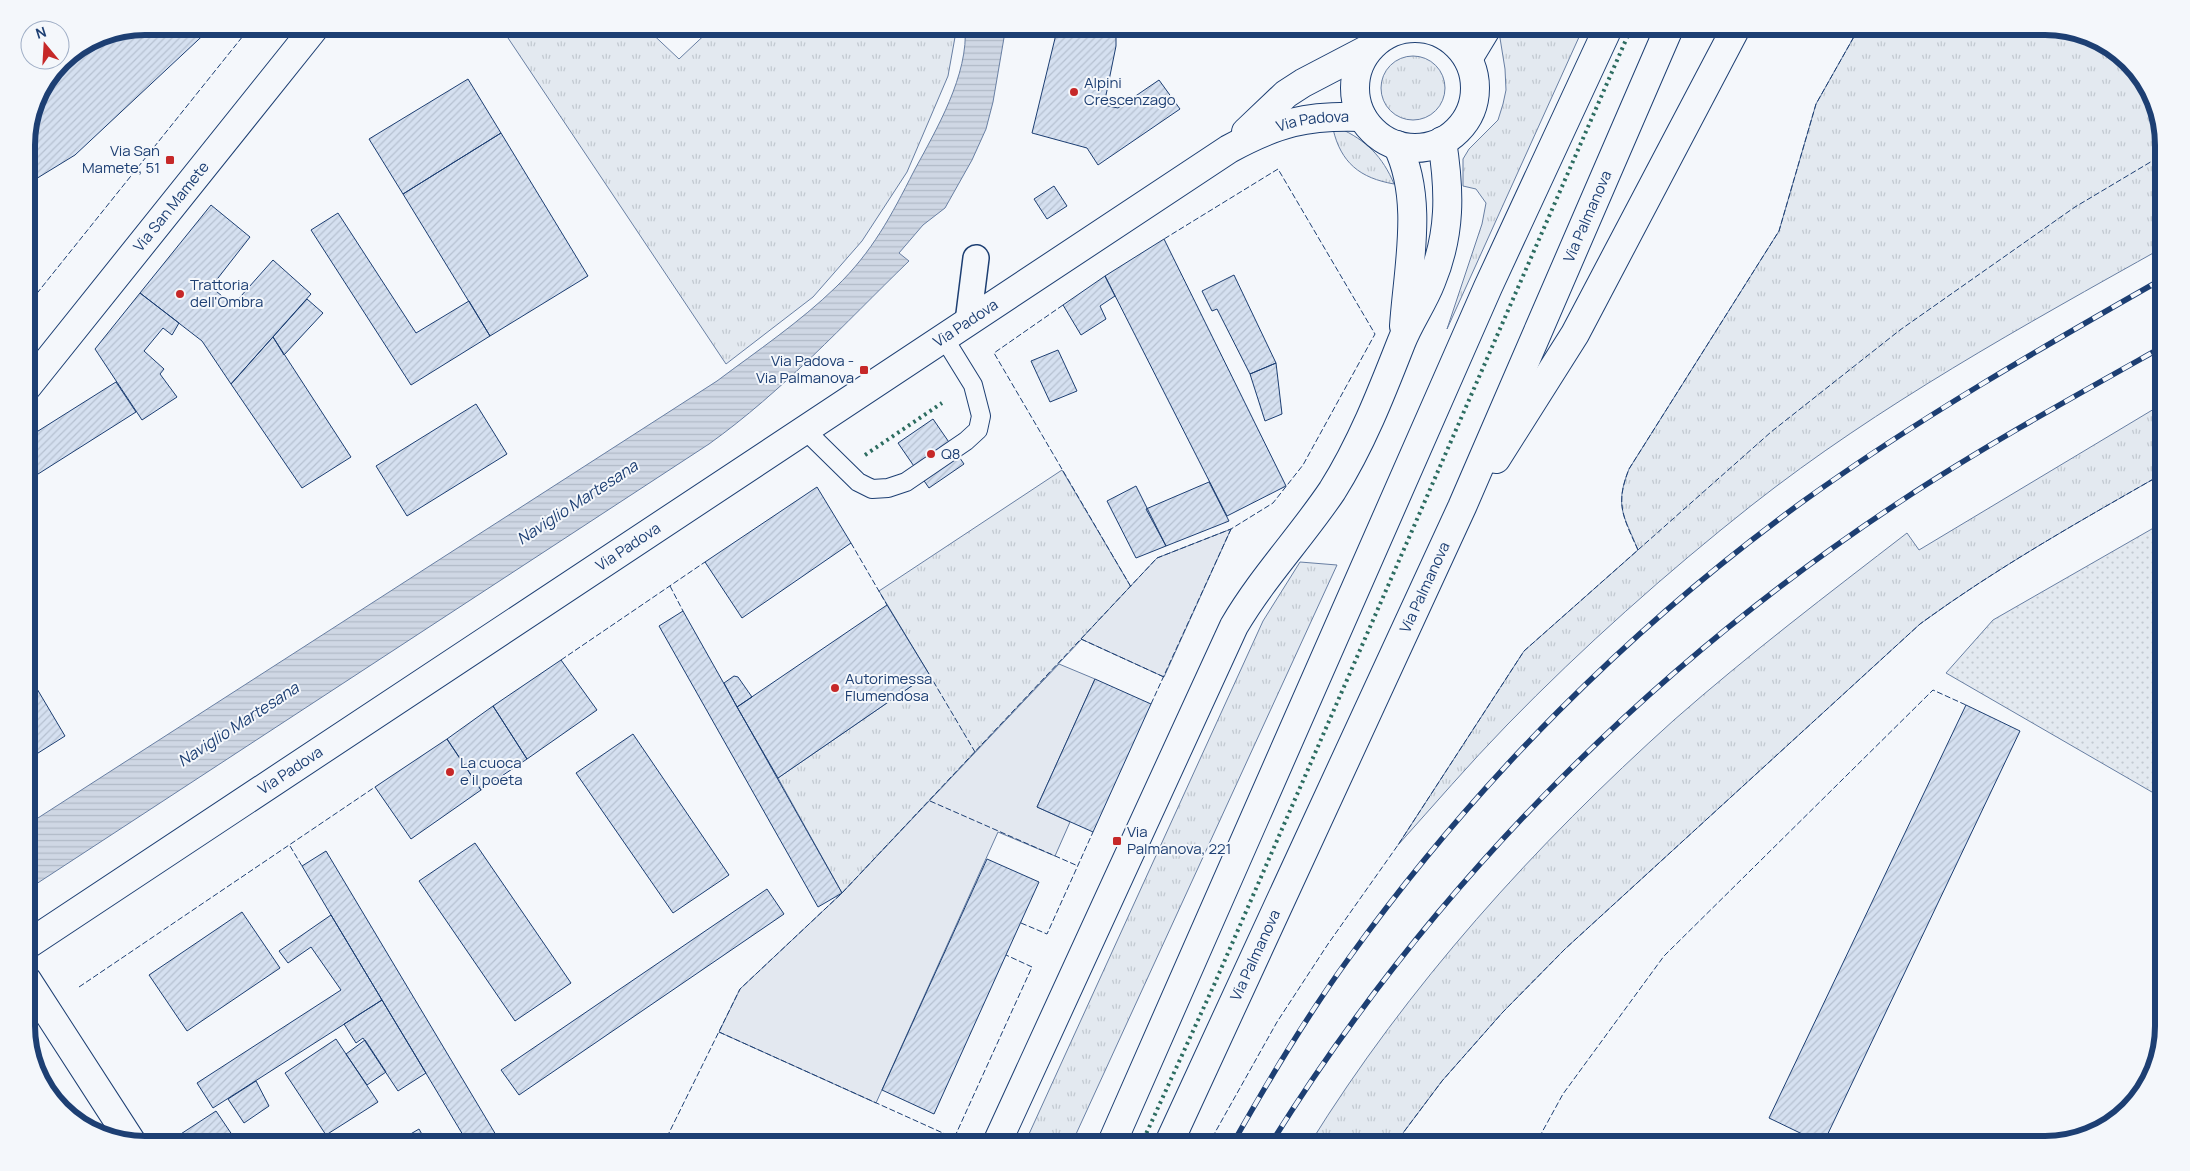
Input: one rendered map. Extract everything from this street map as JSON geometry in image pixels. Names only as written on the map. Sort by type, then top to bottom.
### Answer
[{"type":"main road","name":"Via San Mamete","points":[[35,376],[309,35]]},
{"type":"main road","name":"Via Padova","points":[[1229,149],[1286,94],[1368,49],[1386,35]]},
{"type":"main road","points":[[1362,116],[1377,135],[1397,145],[1420,148],[1442,141],[1454,134],[1464,123],[1473,103],[1475,80],[1468,59],[1451,39],[1444,35]]},
{"type":"main road","points":[[1468,59],[1483,35]]},
{"type":"main road","points":[[1115,1136],[1488,287],[1605,35]]},
{"type":"main road","name":"Via Palmanova","points":[[1172,1136],[1462,507],[1666,35]]},
{"type":"main road","points":[[1462,507],[1522,421],[1575,334],[1732,35]]},
{"type":"main road","name":"Via Padova","points":[[35,939],[1229,149],[1260,132],[1295,121],[1362,116],[1355,97],[1354,82],[1358,68],[1368,49]]},
{"type":"main road","points":[[1000,1136],[1234,626],[1255,593],[1302,532],[1339,479],[1368,424],[1403,338],[1431,282],[1442,244],[1448,212],[1449,188],[1442,141]]},
{"type":"main road","points":[[1397,145],[1408,171],[1412,202],[1403,338]]},
{"type":"main road","points":[[35,994],[126,1134]]},
{"type":"street","points":[[968,322],[976,258]]},
{"type":"lane","points":[[805,430],[858,482],[872,488],[888,488],[906,482],[966,441],[978,430],[981,416],[973,385],[944,338]]},
{"type":"green space","points":[[506,35],[654,35],[679,59],[704,35],[955,35],[948,76],[907,172],[862,241],[813,297],[726,364]]},
{"type":"green space","points":[[1502,35],[1524,35],[1527,37],[1528,35],[1580,35],[1447,329],[1482,224],[1486,203],[1476,189],[1463,186],[1463,159],[1469,149],[1498,120],[1503,104],[1506,90],[1500,38]]},
{"type":"green space","points":[[1855,35],[2045,35],[2073,39],[2094,46],[2117,62],[2128,73],[2144,96],[2149,110],[2155,138],[2155,252],[2005,337],[1901,400],[1800,468],[1752,505],[1688,557],[1565,667],[1493,740],[1398,845],[1524,651],[1638,550],[1625,519],[1622,502],[1622,493],[1629,469],[1779,231],[1816,104]]},
{"type":"green space","points":[[1413,56],[1425,58],[1436,65],[1443,76],[1445,88],[1443,100],[1436,111],[1425,118],[1413,120],[1401,118],[1390,111],[1383,100],[1381,88],[1383,76],[1390,65],[1401,58]]},
{"type":"green space","points":[[1339,128],[1357,138],[1372,150],[1385,166],[1394,184],[1371,178],[1347,160],[1341,151],[1333,129]]},
{"type":"green space","points":[[2155,408],[2155,478],[2009,564],[1920,624],[1565,949],[1502,1013],[1442,1081],[1401,1136],[1315,1136],[1347,1086],[1388,1029],[1476,919],[1572,817],[1622,768],[1674,720],[1760,648],[1907,533],[1919,550]]},
{"type":"green space","points":[[1062,470],[1131,587],[842,893],[778,778],[929,674],[879,591]]},
{"type":"green space","points":[[2155,527],[2155,794],[1946,673],[1993,620]]},
{"type":"green space","points":[[1300,562],[1337,565],[1075,1136],[1028,1136],[1263,621]]},
{"type":"shaded area","points":[[1231,529],[1164,677],[1081,639],[1157,558]]},
{"type":"shaded area","points":[[1059,664],[1095,679],[1037,807],[1070,822],[1055,856],[998,832],[876,1103],[719,1032],[740,989],[842,893]]},
{"type":"water","name":"Naviglio Martesana","points":[[965,35],[1004,35],[993,102],[986,129],[972,160],[945,208],[923,225],[899,253],[909,261],[788,379],[736,424],[709,444],[35,885],[35,820],[717,381],[778,336],[822,300],[861,260],[889,218],[941,120],[956,83],[965,45]]},
{"type":"building","points":[[203,35],[75,155],[35,179],[35,138],[41,110],[46,96],[58,78],[65,70],[70,70],[70,65],[73,62],[103,43],[131,36]]},
{"type":"building","name":"Alpini Crescenzago","points":[[1056,35],[1116,35],[1116,46],[1104,105],[1118,108],[1159,80],[1180,109],[1098,165],[1087,148],[1032,133]]},
{"type":"building","points":[[468,79],[501,133],[403,194],[369,139]]},
{"type":"building","points":[[501,133],[588,276],[490,336],[403,194]]},
{"type":"building","points":[[1054,186],[1067,206],[1047,219],[1034,199]]},
{"type":"building","name":"Trattoria dell'Ombra","points":[[211,205],[250,237],[211,287],[233,305],[273,260],[311,294],[231,384],[202,341],[140,293]]},
{"type":"building","points":[[338,213],[416,333],[469,301],[490,336],[411,385],[311,230]]},
{"type":"building","points":[[1164,239],[1286,486],[1227,516],[1105,276]]},
{"type":"building","points":[[1234,275],[1276,363],[1250,374],[1217,309],[1212,311],[1202,291]]},
{"type":"building","points":[[1105,276],[1115,296],[1100,306],[1106,319],[1081,335],[1063,305]]},
{"type":"building","points":[[140,293],[179,323],[172,335],[163,328],[144,351],[164,369],[160,374],[177,397],[142,420],[95,349]]},
{"type":"building","points":[[307,299],[323,313],[284,355],[273,337]]},
{"type":"building","points":[[273,337],[351,457],[302,488],[231,384]]},
{"type":"building","points":[[1058,350],[1077,391],[1050,402],[1031,361]]},
{"type":"building","points":[[1276,363],[1282,414],[1265,421],[1250,374]]},
{"type":"building","points":[[116,382],[136,412],[35,476],[35,433]]},
{"type":"building","points":[[476,404],[507,454],[407,516],[376,466]]},
{"type":"building","name":"Q8","points":[[933,419],[964,464],[929,488],[898,443]]},
{"type":"building","points":[[1209,482],[1229,521],[1166,546],[1146,509]]},
{"type":"building","points":[[1136,486],[1166,546],[1136,558],[1107,501]]},
{"type":"building","points":[[817,487],[851,543],[742,618],[705,562]]},
{"type":"building","points":[[887,605],[929,674],[778,778],[737,707]]},
{"type":"building","points":[[683,611],[842,893],[818,907],[659,626]]},
{"type":"building","points":[[561,660],[597,710],[527,759],[493,706]]},
{"type":"building","points":[[734,676],[738,677],[752,697],[737,707],[724,683]]},
{"type":"building","points":[[1095,679],[1151,704],[1093,832],[1037,807]]},
{"type":"building","points":[[35,685],[65,736],[35,755]]},
{"type":"building","points":[[1966,705],[2020,731],[1827,1136],[1806,1136],[1769,1118]]},
{"type":"building","points":[[493,706],[527,759],[481,790],[447,739]]},
{"type":"building","points":[[633,734],[729,875],[673,913],[576,773]]},
{"type":"building","points":[[447,739],[481,790],[411,839],[375,787]]},
{"type":"building","points":[[475,843],[571,983],[515,1021],[419,881]]},
{"type":"building","points":[[326,851],[497,1136],[464,1136],[302,866]]},
{"type":"building","points":[[987,859],[1039,882],[934,1114],[882,1090]]},
{"type":"building","points":[[767,889],[784,914],[519,1095],[501,1070]]},
{"type":"building","points":[[242,912],[280,968],[187,1031],[149,975]]},
{"type":"building","points":[[331,915],[382,1000],[213,1108],[197,1083],[341,990],[311,947],[288,963],[279,951]]},
{"type":"building","points":[[382,1000],[426,1073],[398,1091],[363,1038],[356,1043],[344,1024]]},
{"type":"building","points":[[336,1039],[378,1102],[326,1135],[285,1073]]},
{"type":"building","points":[[365,1040],[386,1072],[367,1085],[346,1054]]},
{"type":"building","points":[[256,1081],[269,1106],[244,1123],[228,1099]]},
{"type":"building","points":[[216,1111],[233,1136],[178,1136]]},
{"type":"building","points":[[419,1129],[423,1136],[407,1136]]},
{"type":"railway","points":[[1237,1136],[1318,1003],[1398,893],[1449,830],[1503,770],[1559,711],[1617,655],[1740,549],[1848,470],[1981,384],[2155,283]]},
{"type":"railway","points":[[1276,1136],[1332,1050],[1400,959],[1473,872],[1551,789],[1633,710],[1718,636],[1808,566],[1901,501],[2064,402],[2155,351]]},
{"type":"hedge","points":[[1145,1136],[1214,985],[1628,35]]},
{"type":"hedge","points":[[865,455],[942,403]]},
{"type":"fence","points":[[35,296],[244,35]]},
{"type":"fence","points":[[1638,550],[1628,528],[1623,510],[1622,492],[1629,469],[1779,231],[1816,104],[1855,35]]},
{"type":"fence","points":[[1213,1136],[1277,1022],[1328,944],[1398,845],[1524,651],[1771,432],[1900,330],[2075,207],[2155,159]]},
{"type":"fence","points":[[667,1136],[740,989],[842,893],[1157,558],[1231,529],[1273,503],[1303,465],[1375,334],[1278,169],[1164,239]]},
{"type":"fence","points":[[1063,305],[994,353],[1131,587]]},
{"type":"fence","points":[[1401,1136],[1442,1081],[1502,1013],[1565,949],[1920,624],[2009,564],[2155,478]]},
{"type":"fence","points":[[1151,704],[1231,529]]},
{"type":"fence","points":[[851,543],[887,605]]},
{"type":"fence","points":[[561,660],[705,562]]},
{"type":"fence","points":[[670,586],[683,611]]},
{"type":"fence","points":[[1081,639],[1164,677]]},
{"type":"fence","points":[[929,674],[975,752]]},
{"type":"fence","points":[[1540,1136],[1563,1094],[1664,956],[1933,690],[1966,705]]},
{"type":"fence","points":[[79,987],[375,787]]},
{"type":"fence","points":[[930,801],[1078,866]]},
{"type":"fence","points":[[1021,923],[1047,934],[1093,832]]},
{"type":"fence","points":[[290,846],[302,866]]},
{"type":"fence","points":[[955,1136],[1032,967],[1006,955]]},
{"type":"fence","points":[[719,1032],[950,1136]]},
{"type":"place","name":"Alpini Crescenzago","points":[[1074,92]]},
{"type":"place","name":"Via San Mamete, 51","points":[[170,160]]},
{"type":"place","name":"Trattoria dell'Ombra","points":[[180,294]]},
{"type":"place","name":"Via Padova - Via Palmanova","points":[[864,370]]},
{"type":"place","name":"Q8","points":[[931,454]]},
{"type":"place","name":"Autorimessa Flumendosa","points":[[835,688]]},
{"type":"place","name":"La cuoca e il poeta","points":[[450,772]]},
{"type":"place","name":"Via Palmanova, 221","points":[[1117,841]]}]
